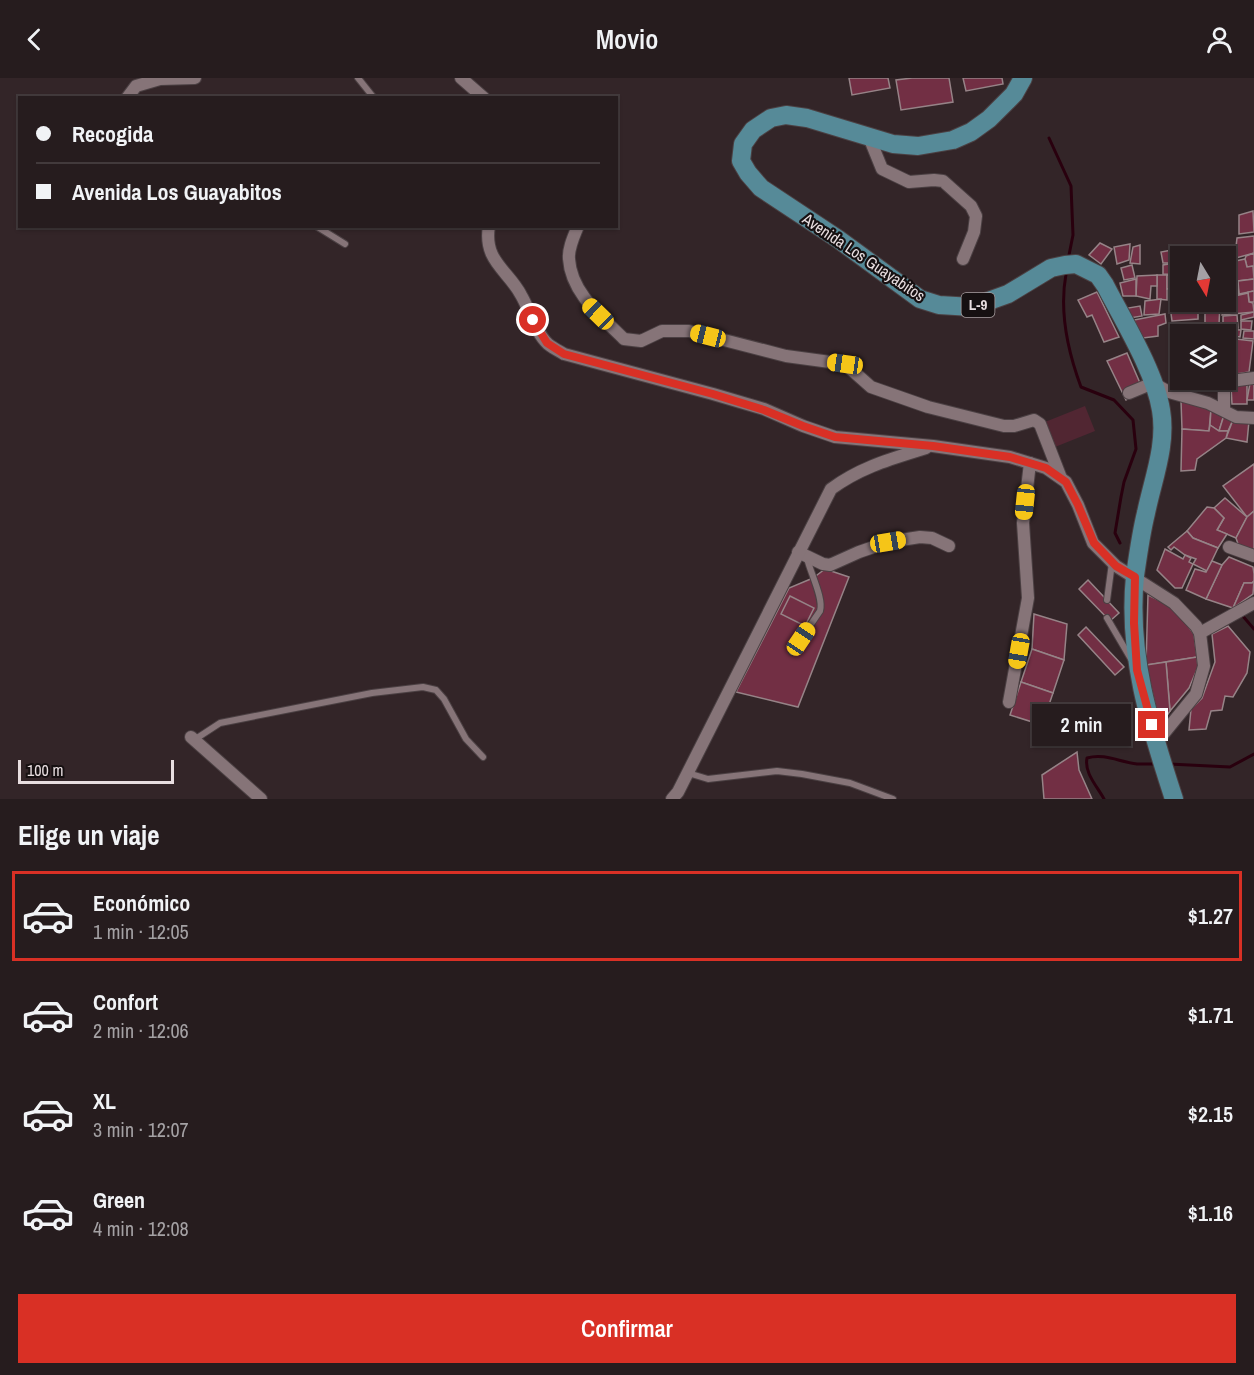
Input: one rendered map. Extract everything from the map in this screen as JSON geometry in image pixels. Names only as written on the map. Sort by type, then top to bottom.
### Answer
[{"type":"main road","name":"Avenida Los Guayabitos","points":[[1023,78],[1014,93],[989,119],[953,141],[918,146],[893,144],[807,118],[793,115],[780,116],[758,125],[749,135],[743,144],[741,160],[760,188],[838,239],[920,299],[956,307],[972,307],[1008,294],[1051,268],[1076,264],[1098,275],[1153,383],[1161,410],[1162,438],[1135,577],[1134,623],[1137,670],[1156,743]]},
{"type":"main road","name":"L-9","points":[[1156,743],[1172,791]]},
{"type":"street","points":[[128,96],[136,86],[160,79],[195,78]]},
{"type":"street","points":[[461,78],[482,96]]},
{"type":"street","points":[[869,137],[882,169],[909,182],[943,181],[971,206],[976,216],[974,232],[963,259]]},
{"type":"street","points":[[489,228],[487,236],[495,262],[520,293],[547,343],[564,354],[713,394],[764,410],[835,437],[933,446],[1010,457],[1046,468],[1066,482],[1094,543],[1112,562],[1174,603],[1200,633],[1204,666],[1196,694],[1156,743]]},
{"type":"street","points":[[577,228],[570,247],[569,259],[573,278],[587,303],[624,339],[640,341],[662,332],[689,331],[786,356],[845,364],[871,387],[928,407],[1004,426],[1014,426],[1034,420],[1040,424],[1061,479]]},
{"type":"street","points":[[1224,411],[1224,382],[1254,378]]},
{"type":"street","points":[[1129,393],[1153,383],[1168,392],[1208,403],[1236,417],[1254,418]]},
{"type":"street","points":[[672,799],[678,792],[803,554],[831,489],[868,466],[933,446]]},
{"type":"street","points":[[1009,702],[1028,598],[1023,523],[1030,463]]},
{"type":"street","points":[[803,554],[830,565],[888,542],[920,537],[932,538],[949,546]]},
{"type":"street","points":[[1229,547],[1254,556]]},
{"type":"street","points":[[1200,633],[1254,603]]},
{"type":"street","points":[[192,739],[261,799]]},
{"type":"lane","points":[[358,78],[371,96]]},
{"type":"lane","points":[[319,228],[345,244]]},
{"type":"lane","points":[[792,652],[822,605],[803,554]]},
{"type":"lane","points":[[1107,600],[1112,562]]},
{"type":"lane","points":[[1107,618],[1137,670]]},
{"type":"lane","points":[[192,739],[220,723],[372,693],[423,687],[436,690],[444,699],[466,740],[483,758]]},
{"type":"lane","points":[[688,773],[708,778],[777,771],[802,774],[850,783],[893,799]]},
{"type":"shaded area","points":[[1085,406],[1095,431],[1050,449],[1040,424]]},
{"type":"building","points":[[849,78],[888,78],[890,88],[852,95]]},
{"type":"building","points":[[949,78],[953,102],[901,110],[896,80]]},
{"type":"building","points":[[963,78],[1002,78],[1003,84],[966,91]]},
{"type":"building","points":[[1253,211],[1254,232],[1239,234],[1239,215]]},
{"type":"building","points":[[1254,236],[1254,253],[1236,258],[1237,238]]},
{"type":"building","points":[[1100,243],[1112,249],[1101,264],[1089,255]]},
{"type":"building","points":[[1130,244],[1129,260],[1117,264],[1114,247]]},
{"type":"building","points":[[1140,245],[1140,264],[1130,263],[1133,247]]},
{"type":"building","points":[[1170,250],[1170,263],[1163,263],[1161,252]]},
{"type":"building","points":[[1254,253],[1254,275],[1253,266],[1247,267],[1245,259],[1246,256]]},
{"type":"building","points":[[1245,259],[1247,267],[1253,266],[1254,279],[1238,281],[1236,286],[1236,261]]},
{"type":"building","points":[[1170,264],[1170,274],[1163,274],[1163,265]]},
{"type":"building","points":[[1132,265],[1135,278],[1124,280],[1121,268]]},
{"type":"building","points":[[1157,275],[1167,275],[1167,300],[1157,299]]},
{"type":"building","points":[[1157,275],[1157,286],[1151,286],[1150,299],[1136,296],[1137,276]]},
{"type":"building","points":[[1167,275],[1170,275],[1170,288],[1167,289]]},
{"type":"building","points":[[1136,279],[1136,296],[1123,296],[1120,283]]},
{"type":"building","points":[[1254,279],[1254,291],[1239,294],[1238,281]]},
{"type":"building","points":[[1236,286],[1238,286],[1239,296],[1236,296]]},
{"type":"building","points":[[1254,291],[1254,302],[1249,302],[1248,292]]},
{"type":"building","points":[[1097,292],[1119,337],[1104,342],[1092,315],[1087,317],[1078,300]]},
{"type":"building","points":[[1248,293],[1254,312],[1222,315],[1223,312],[1236,312],[1236,296]]},
{"type":"building","points":[[1161,299],[1159,314],[1144,315],[1145,301]]},
{"type":"building","points":[[1140,306],[1142,316],[1130,318],[1128,308]]},
{"type":"building","points":[[1171,312],[1198,312],[1198,319],[1172,321]]},
{"type":"building","points":[[1205,312],[1220,312],[1219,324],[1205,324]]},
{"type":"building","points":[[1254,312],[1254,317],[1241,320],[1241,315]]},
{"type":"building","points":[[1165,314],[1166,323],[1158,326],[1158,336],[1143,338],[1134,320]]},
{"type":"building","points":[[1237,315],[1238,328],[1236,324],[1223,324],[1223,316]]},
{"type":"building","points":[[1241,321],[1252,321],[1251,330],[1241,329]]},
{"type":"building","points":[[1236,330],[1241,330],[1240,337],[1236,336]]},
{"type":"building","points":[[1244,331],[1254,331],[1254,339],[1243,338]]},
{"type":"building","points":[[1236,339],[1253,341],[1249,372],[1236,374]]},
{"type":"building","points":[[1127,353],[1140,383],[1137,394],[1126,400],[1107,361]]},
{"type":"building","points":[[1247,383],[1247,404],[1232,404],[1231,390],[1236,390],[1236,385]]},
{"type":"building","points":[[1250,383],[1254,383],[1254,400],[1247,400]]},
{"type":"building","points":[[1181,401],[1211,409],[1209,431],[1182,429]]},
{"type":"building","points":[[1211,409],[1224,415],[1219,431],[1210,425]]},
{"type":"building","points":[[1224,415],[1233,420],[1228,431],[1219,431]]},
{"type":"building","points":[[1233,420],[1249,421],[1247,442],[1226,438]]},
{"type":"building","points":[[1210,425],[1219,431],[1228,431],[1226,438],[1197,459],[1195,470],[1181,471],[1182,429],[1209,431]]},
{"type":"building","points":[[1254,464],[1254,511],[1247,517],[1223,486]]},
{"type":"building","points":[[1225,498],[1247,517],[1236,538],[1217,530],[1224,518],[1214,508]]},
{"type":"building","points":[[1207,507],[1214,508],[1224,518],[1217,530],[1227,534],[1218,548],[1193,538],[1187,531]]},
{"type":"building","points":[[1254,511],[1254,553],[1239,547],[1236,538],[1247,517]]},
{"type":"building","points":[[1187,531],[1193,538],[1218,548],[1207,571],[1193,564],[1196,559],[1174,547],[1171,550],[1168,547]]},
{"type":"building","points":[[1165,549],[1183,559],[1185,555],[1191,558],[1189,562],[1193,564],[1182,588],[1175,588],[1157,570]]},
{"type":"building","points":[[1229,557],[1253,567],[1254,574],[1252,583],[1244,583],[1233,608],[1206,599],[1222,565]]},
{"type":"building","points":[[1212,561],[1222,565],[1206,599],[1186,590],[1195,569],[1206,572]]},
{"type":"building","points":[[825,569],[849,577],[798,707],[736,692],[789,588],[813,578]]},
{"type":"building","points":[[1088,580],[1119,613],[1110,621],[1079,589]]},
{"type":"building","points":[[1254,581],[1253,594],[1233,608],[1244,583]]},
{"type":"building","points":[[1148,595],[1169,605],[1183,619],[1194,634],[1197,657],[1146,665]]},
{"type":"building","points":[[790,596],[814,608],[805,626],[781,614]]},
{"type":"building","points":[[1034,614],[1067,624],[1064,660],[1032,649]]},
{"type":"building","points":[[1228,626],[1250,652],[1247,673],[1233,697],[1225,696],[1222,710],[1211,711],[1206,729],[1189,730],[1191,709],[1202,698],[1215,662],[1212,634]]},
{"type":"building","points":[[1086,627],[1124,667],[1115,675],[1078,635]]},
{"type":"building","points":[[1032,649],[1064,660],[1053,693],[1021,682]]},
{"type":"building","points":[[1197,657],[1198,667],[1189,688],[1170,711],[1166,662]]},
{"type":"building","points":[[1166,662],[1170,711],[1166,717],[1158,718],[1146,665]]},
{"type":"building","points":[[1021,682],[1053,693],[1042,725],[1010,715]]},
{"type":"building","points":[[1077,752],[1079,770],[1092,799],[1044,799],[1042,775]]},
{"type":"waterway","points":[[1049,138],[1071,186],[1073,235],[1069,255]]},
{"type":"waterway","points":[[1066,274],[1064,317],[1072,360],[1081,387],[1114,400],[1133,420],[1136,449],[1121,497],[1115,533],[1120,543]]},
{"type":"waterway","points":[[1241,614],[1254,629]]},
{"type":"waterway","points":[[1169,764],[1230,767],[1254,754]]},
{"type":"waterway","points":[[1104,799],[1089,774],[1087,758],[1112,758],[1137,764],[1157,764]]},
{"type":"route","points":[[533,320],[547,343],[564,354],[713,394],[764,410],[835,437],[933,446],[1010,457],[1046,468],[1066,482],[1094,543],[1116,566],[1135,577],[1134,623],[1137,670],[1152,725]]}]
